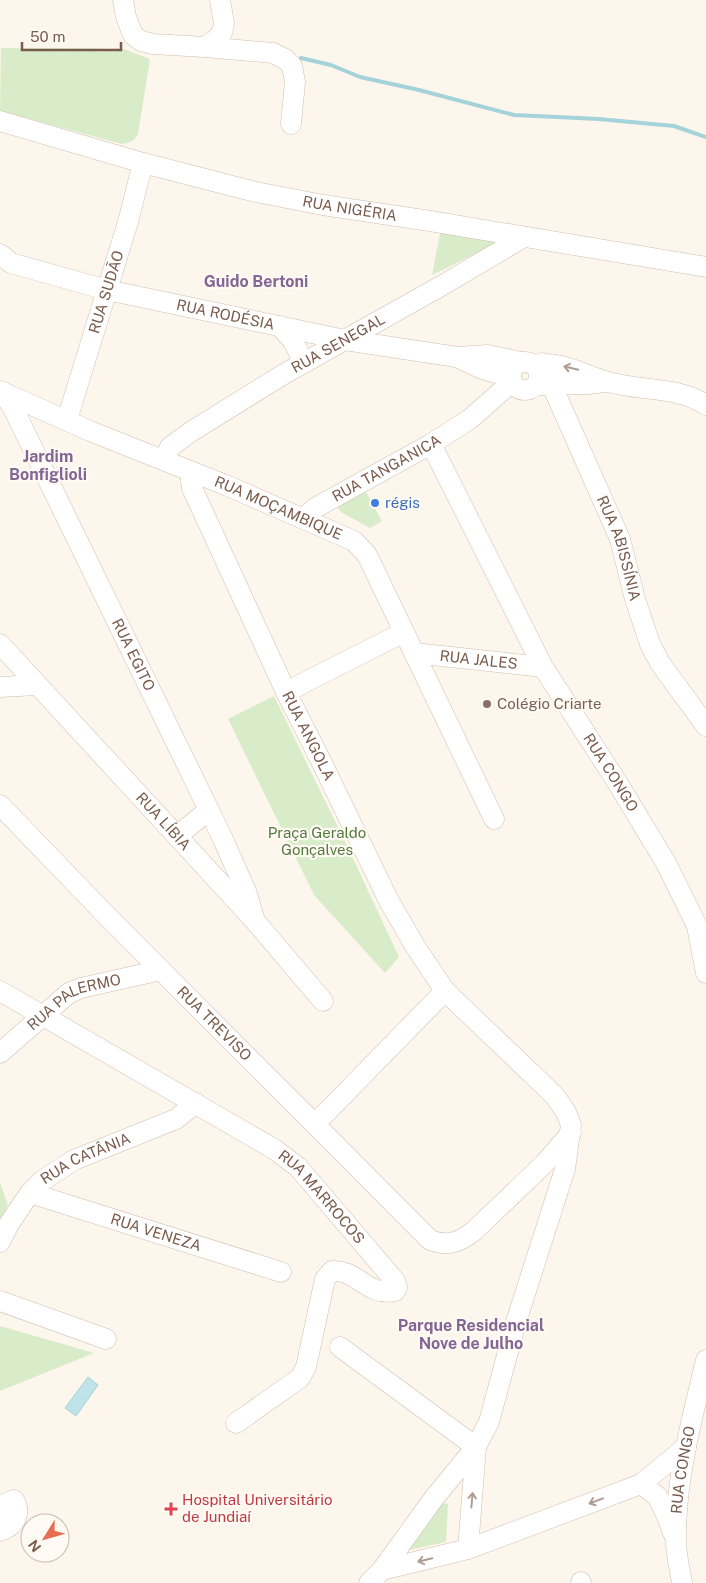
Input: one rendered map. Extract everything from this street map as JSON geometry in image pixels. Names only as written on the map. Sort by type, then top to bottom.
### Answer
[{"type":"street","points":[[123,0],[126,18],[133,35],[141,41],[153,44],[273,53],[285,59],[292,66],[295,82],[291,124]]},
{"type":"street","points":[[205,47],[222,33],[224,23],[220,0]]},
{"type":"street","name":"RUA NIGÉRIA","points":[[0,121],[142,164],[266,194],[706,267]]},
{"type":"street","name":"RUA SUDÃO","points":[[68,420],[128,222],[142,164]]},
{"type":"street","name":"RUA SENEGAL","points":[[164,460],[170,448],[192,431],[304,363],[524,237]]},
{"type":"street","name":"RUA RODÉSIA","points":[[0,254],[11,262],[108,290],[345,340],[457,357],[482,369],[528,376],[574,368],[606,381],[678,392],[706,405]]},
{"type":"street","points":[[389,315],[394,334],[407,350]]},
{"type":"street","points":[[280,326],[293,341],[304,363]]},
{"type":"street","name":"RUA TANGANICA","points":[[303,519],[315,508],[432,444],[470,419],[528,376]]},
{"type":"street","name":"RUA ABISSÍNIA","points":[[528,376],[620,539],[635,599],[650,644],[660,664],[706,726]]},
{"type":"street","name":"RUA MOÇAMBIQUE","points":[[2,392],[90,431],[228,486],[354,542],[367,556],[494,819]]},
{"type":"street","name":"RUA EGITO","points":[[2,392],[209,810],[246,891],[255,921]]},
{"type":"street","name":"RUA CONGO","points":[[432,444],[543,667],[617,782],[666,864],[701,932],[706,974]]},
{"type":"street","name":"RUA ANGOLA","points":[[190,472],[192,488],[286,692],[389,901],[415,946],[445,991],[555,1096],[566,1112],[571,1125],[571,1133]]},
{"type":"street","points":[[286,692],[404,632]]},
{"type":"street","name":"RUA LÍBIA","points":[[0,644],[255,921],[324,1001]]},
{"type":"street","name":"RUA JALES","points":[[414,653],[543,667]]},
{"type":"street","points":[[0,687],[37,685]]},
{"type":"street","name":"RUA TREVISO","points":[[0,805],[19,827],[430,1240],[441,1244],[462,1241],[545,1163],[571,1133]]},
{"type":"street","points":[[177,836],[209,810]]},
{"type":"street","name":"RUA PALERMO","points":[[0,1053],[68,993],[81,988],[161,970]]},
{"type":"street","name":"RUA MARROCOS","points":[[0,991],[274,1149],[298,1167],[395,1280],[397,1287],[395,1291],[380,1293],[341,1270],[332,1271],[325,1279],[306,1367],[300,1378],[236,1422]]},
{"type":"street","points":[[315,1124],[445,991]]},
{"type":"street","name":"RUA CATÂNIA","points":[[0,1242],[8,1224],[30,1193],[43,1180],[74,1160],[176,1119],[196,1103]]},
{"type":"street","points":[[376,1576],[434,1498],[476,1447],[489,1422],[516,1322],[565,1169],[571,1133]]},
{"type":"street","name":"RUA VENEZA","points":[[30,1193],[281,1272]]},
{"type":"street","points":[[0,1301],[106,1339]]},
{"type":"street","points":[[340,1347],[476,1447]]},
{"type":"street","name":"RUA CONGO","points":[[682,1583],[676,1543],[677,1513],[686,1447],[706,1360]]},
{"type":"street","points":[[468,1549],[476,1447]]},
{"type":"street","points":[[376,1576],[468,1549],[641,1484],[686,1447]]},
{"type":"street","points":[[641,1484],[657,1496],[666,1514],[676,1543]]},
{"type":"street","points":[[0,1511],[10,1500],[14,1500],[18,1511],[16,1519],[7,1529],[0,1531]]},
{"type":"green space","points":[[1,48],[124,49],[150,59],[138,134],[132,141],[122,144],[0,111]]},
{"type":"green space","points":[[441,229],[499,242],[432,275]]},
{"type":"green space","points":[[361,483],[382,521],[370,528],[341,512],[337,506]]},
{"type":"green space","name":"Praça Geraldo Gonçalves","points":[[274,696],[399,957],[385,973],[314,895],[228,719]]},
{"type":"green space","points":[[0,1183],[8,1205],[0,1219]]},
{"type":"green space","points":[[0,1326],[94,1353],[0,1391]]},
{"type":"green space","points":[[439,1503],[448,1504],[446,1542],[399,1552]]},
{"type":"water","points":[[88,1377],[98,1385],[76,1416],[65,1408]]},
{"type":"waterway","points":[[301,58],[331,65],[360,77],[419,90],[514,115],[599,119],[674,126],[706,137]]},
{"type":"place","name":"régis","points":[[375,503]]},
{"type":"place","name":"Colégio Criarte","points":[[487,704]]},
{"type":"place","name":"Hospital Universitário de Jundiaí","points":[[171,1509]]},
{"type":"district","name":"Guido Bertoni","points":[[256,281]]},
{"type":"district","name":"Jardim Bonfiglioli","points":[[48,465]]},
{"type":"district","name":"Parque Residencial Nove de Julho","points":[[471,1334]]}]
